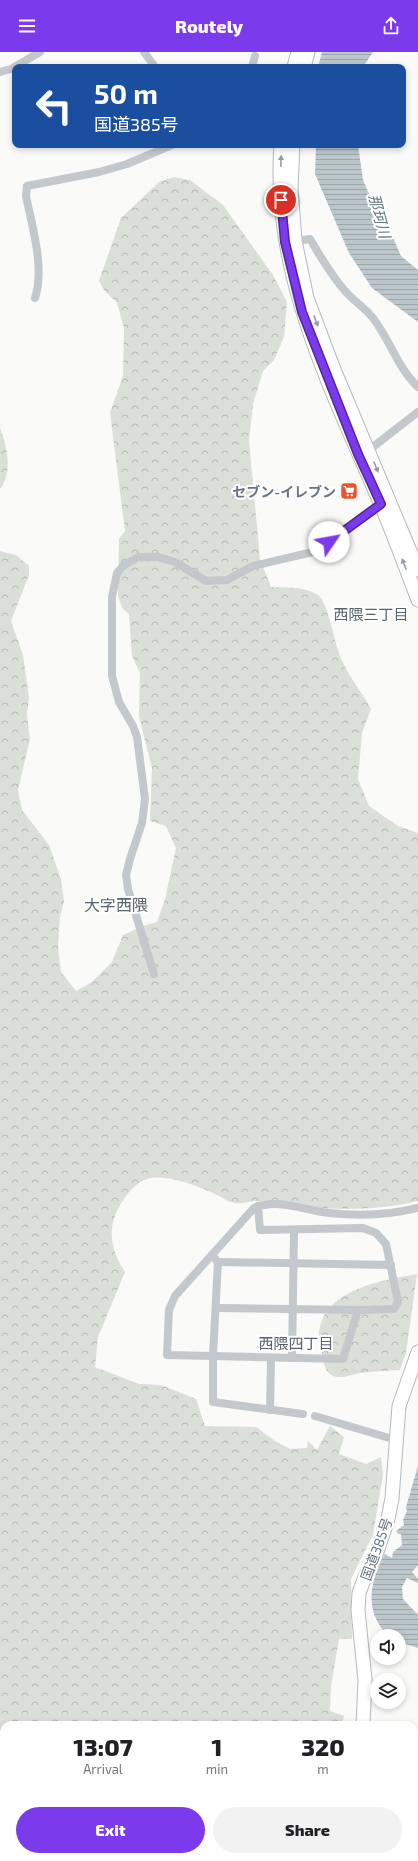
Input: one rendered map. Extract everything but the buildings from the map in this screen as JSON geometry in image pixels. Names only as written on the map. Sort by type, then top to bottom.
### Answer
[{"type":"highway","points":[[295,64],[298,52]]},
{"type":"highway","points":[[305,64],[308,52]]},
{"type":"highway","points":[[281,148],[280,188],[285,242],[302,312],[358,454],[385,502],[418,570]]},
{"type":"highway","points":[[293,148],[292,194],[294,241],[307,298],[333,367],[369,450],[418,600]]},
{"type":"highway","name":"国道385号","points":[[363,1721],[365,1680],[358,1610],[359,1593],[376,1555],[388,1519],[392,1498],[399,1406],[418,1352]]},
{"type":"street","points":[[20,64],[40,52]]},
{"type":"street","points":[[144,52],[153,64]]},
{"type":"street","points":[[253,64],[255,56]]},
{"type":"street","points":[[0,72],[12,68]]},
{"type":"street","points":[[35,298],[39,268],[26,196],[27,186],[99,172],[127,164],[165,148]]},
{"type":"street","points":[[294,241],[310,239],[338,283],[356,303],[361,305],[373,318],[404,372],[418,387]]},
{"type":"street","points":[[369,450],[418,412]]},
{"type":"street","points":[[154,974],[128,889],[126,875],[142,823],[146,799],[137,736],[119,702],[112,676],[112,597],[117,573],[123,566],[138,556],[158,557],[175,562],[206,581],[227,580],[252,566],[313,552],[354,525],[385,502]]},
{"type":"street","points":[[358,1310],[343,1359],[167,1354],[169,1310],[175,1296],[254,1208],[276,1203],[330,1213],[371,1214],[418,1208]]},
{"type":"street","points":[[216,1308],[293,1310],[394,1309],[398,1302],[386,1244],[383,1239],[370,1230],[364,1228],[294,1231],[260,1230],[258,1206]]},
{"type":"street","points":[[292,1358],[294,1231]]},
{"type":"street","points":[[212,1254],[218,1262],[213,1355],[213,1402],[303,1414]]},
{"type":"street","points":[[218,1262],[391,1265]]},
{"type":"street","points":[[270,1358],[270,1410]]},
{"type":"street","points":[[315,1416],[396,1440]]},
{"type":"green space","points":[[174,177],[190,180],[223,205],[273,275],[287,302],[284,337],[274,360],[263,371],[253,404],[249,441],[260,559],[271,587],[302,589],[314,593],[319,596],[325,605],[341,658],[348,673],[371,709],[362,733],[358,779],[369,806],[398,826],[418,833],[418,1201],[387,1207],[355,1209],[307,1207],[259,1201],[237,1203],[193,1185],[173,1179],[155,1178],[147,1179],[141,1182],[134,1187],[119,1207],[113,1222],[112,1240],[119,1262],[125,1272],[98,1337],[95,1367],[139,1384],[161,1385],[196,1399],[205,1426],[256,1427],[275,1441],[290,1449],[307,1448],[308,1441],[317,1450],[330,1426],[344,1437],[339,1454],[366,1464],[381,1457],[383,1474],[373,1535],[351,1579],[352,1639],[339,1639],[331,1686],[330,1711],[344,1716],[343,1721],[0,1721],[0,551],[16,555],[29,566],[29,575],[11,621],[23,655],[29,697],[27,715],[30,739],[18,790],[22,810],[49,845],[61,879],[64,901],[60,917],[58,947],[61,972],[76,991],[92,982],[112,962],[123,935],[143,926],[157,922],[165,899],[176,848],[166,826],[150,821],[152,768],[139,717],[140,673],[132,656],[129,614],[122,608],[118,596],[119,539],[125,531],[110,413],[123,376],[124,328],[117,303],[104,290],[99,281],[121,218],[159,182]]},
{"type":"green space","points":[[0,428],[7,451],[8,467],[4,483],[0,489]]},
{"type":"green space","points":[[417,1274],[406,1353],[400,1370],[365,1372],[343,1377],[336,1377],[330,1374],[323,1361],[319,1331],[324,1315],[335,1303],[349,1293],[365,1286]]},
{"type":"water","points":[[322,52],[373,52],[365,64],[319,64]]},
{"type":"water","name":"那珂川","points":[[316,148],[358,148],[363,180],[369,194],[385,219],[401,256],[418,270],[418,322],[372,288],[349,253],[315,174]]},
{"type":"water","points":[[418,1466],[418,1565],[412,1572],[418,1579],[418,1583],[407,1578],[402,1587],[403,1599],[418,1615],[418,1648],[406,1644],[406,1629],[382,1629],[375,1617],[372,1606],[375,1575],[385,1554],[392,1558],[393,1552],[402,1545],[401,1534],[398,1534],[396,1531],[404,1525],[403,1520],[407,1511],[406,1507]]},
{"type":"place","name":"セブン-イレブン","points":[[349,491]]},
{"type":"district","name":"西隈三丁目","points":[[371,614]]},
{"type":"district","name":"大字西隈","points":[[116,904]]},
{"type":"district","name":"西隈四丁目","points":[[296,1343]]},
{"type":"route","points":[[281,200],[285,242],[292,277],[302,312],[324,372],[358,454],[381,504],[329,542]]}]
